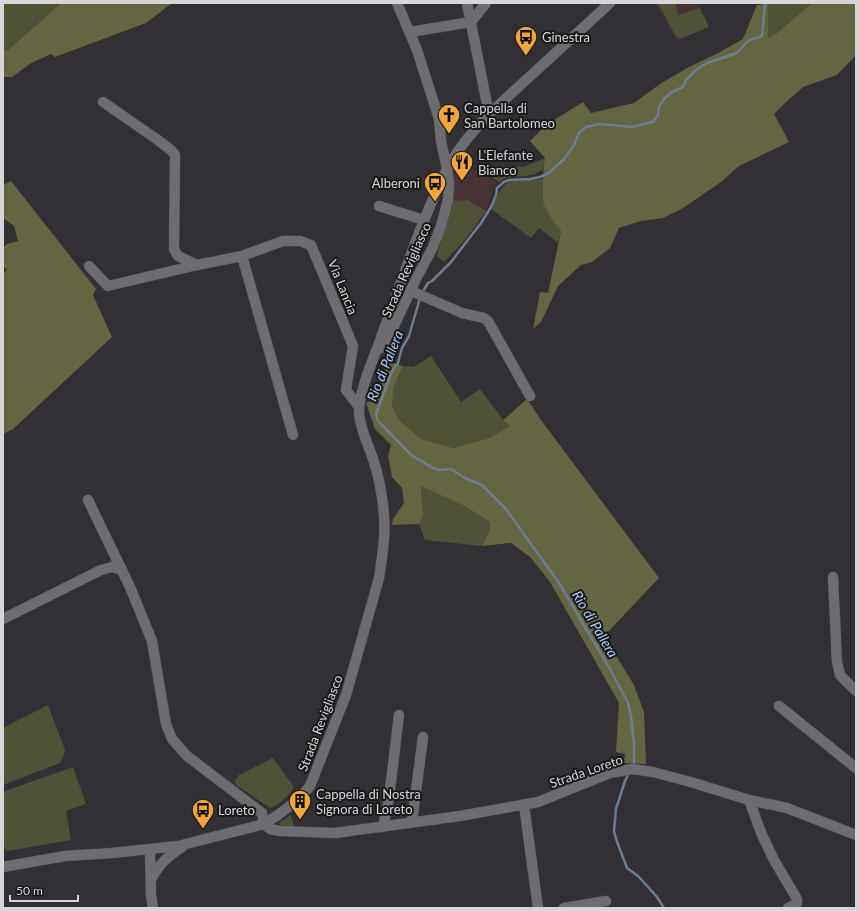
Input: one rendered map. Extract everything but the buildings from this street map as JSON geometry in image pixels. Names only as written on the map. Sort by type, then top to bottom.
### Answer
[{"type":"street","points":[[397,3],[410,32],[439,119],[441,141],[447,169]]},
{"type":"street","points":[[467,3],[489,114]]},
{"type":"street","points":[[410,32],[471,22],[486,3]]},
{"type":"street","name":"Strada Revigliasco","points":[[3,867],[65,856],[150,850],[187,844],[264,824],[299,799],[310,786],[346,695],[379,578],[384,538],[382,493],[374,462],[362,426],[359,407],[368,374],[424,220],[454,156],[474,130],[489,114],[610,3]]},
{"type":"street","points":[[103,102],[155,138],[171,150],[174,155],[174,249],[178,256],[197,265]]},
{"type":"street","name":"Strada Revigliasco","points":[[376,353],[388,339],[418,294],[417,277],[433,247],[441,226],[448,200],[449,184],[447,169]]},
{"type":"street","points":[[378,206],[424,220]]},
{"type":"street","name":"Via Lancia","points":[[89,266],[108,286],[242,256],[283,241],[300,242],[311,245],[353,346],[346,390],[359,407]]},
{"type":"street","points":[[242,256],[293,435]]},
{"type":"street","points":[[418,294],[462,313],[484,318],[488,321],[530,396]]},
{"type":"street","points":[[88,500],[122,570],[152,641],[166,724],[172,739],[187,756],[262,813],[264,824]]},
{"type":"street","points":[[3,619],[102,570],[112,567],[122,570]]},
{"type":"street","points":[[833,577],[837,662],[840,675],[856,691]]},
{"type":"street","points":[[779,706],[856,768]]},
{"type":"street","points":[[383,826],[399,715]]},
{"type":"street","points":[[412,822],[423,737]]},
{"type":"street","name":"Strada Loreto","points":[[264,824],[270,829],[280,831],[329,832],[460,816],[538,802],[610,773],[633,769],[653,772],[694,782],[749,800],[787,808],[856,835]]},
{"type":"street","points":[[749,800],[762,835],[774,860],[797,899],[796,903],[788,908]]},
{"type":"street","points":[[524,804],[538,908]]},
{"type":"street","points":[[841,829],[856,828]]},
{"type":"street","points":[[151,880],[156,869],[166,858],[187,844]]},
{"type":"street","points":[[150,850],[153,908]]},
{"type":"street","points":[[564,908],[606,901]]},
{"type":"shaded area","points":[[655,3],[697,3],[709,27],[678,40]]},
{"type":"shaded area","points":[[459,160],[497,183],[486,211],[475,228],[444,262],[437,256],[449,213],[451,198],[454,198],[453,171]]},
{"type":"green space","points":[[3,3],[61,3],[8,50],[3,51]]},
{"type":"green space","points":[[61,3],[172,3],[146,23],[55,57],[51,54],[31,63],[12,77],[3,77],[3,51],[8,50]]},
{"type":"green space","points":[[658,3],[675,3],[678,15],[700,8],[709,27],[680,39],[676,36]]},
{"type":"green space","points":[[812,3],[777,33],[768,37],[768,4]]},
{"type":"green space","points":[[812,3],[856,3],[856,55],[837,75],[803,87],[774,114],[789,142],[739,166],[721,182],[683,208],[663,218],[641,221],[619,228],[610,248],[592,262],[581,265],[558,286],[541,322],[533,329],[540,292],[548,293],[561,231],[544,205],[543,182],[545,158],[530,141],[546,125],[583,102],[591,113],[634,103],[660,84],[687,68],[743,39],[757,5],[768,4],[768,37],[777,33]]},
{"type":"green space","points":[[545,158],[543,170],[532,175],[506,178],[499,182],[493,178],[501,166],[524,167]]},
{"type":"green space","points":[[544,179],[543,191],[561,231],[558,243],[539,228],[531,238],[491,209],[500,190],[509,182]]},
{"type":"green space","points":[[11,181],[96,289],[93,295],[112,337],[13,429],[3,434],[3,275],[7,269],[3,267],[3,248],[7,244],[18,241],[14,226],[3,218],[3,185]]},
{"type":"green space","points":[[468,200],[486,211],[464,241],[444,262],[437,256],[449,213],[450,201]]},
{"type":"green space","points":[[431,356],[461,402],[480,389],[503,420],[510,426],[489,438],[454,448],[421,439],[398,419],[392,405],[394,386],[403,366],[414,367]]},
{"type":"green space","points":[[389,362],[403,366],[394,386],[392,405],[398,419],[421,439],[454,448],[489,438],[510,426],[503,420],[527,399],[659,578],[604,636],[634,685],[644,712],[646,764],[624,763],[625,754],[616,752],[619,703],[550,582],[531,558],[511,543],[482,546],[489,532],[490,522],[466,507],[421,486],[423,516],[419,524],[392,525],[393,519],[404,503],[402,488],[392,477],[388,456],[391,445],[375,429],[366,403],[371,401]]},
{"type":"green space","points":[[421,486],[466,507],[490,522],[489,532],[482,546],[425,540],[419,524],[423,516]]},
{"type":"green space","points":[[48,705],[65,750],[60,763],[3,785],[3,728]]},
{"type":"green space","points":[[273,758],[294,787],[284,800],[270,808],[236,785],[235,781],[239,775]]},
{"type":"green space","points":[[73,767],[86,804],[66,811],[71,840],[8,851],[5,849],[3,841],[3,794],[5,791]]},
{"type":"green space","points":[[291,815],[294,827],[280,825],[279,823]]},
{"type":"waterway","name":"Rio di Pallera","points":[[422,293],[428,283],[432,281],[451,262],[481,223],[491,207],[497,188],[504,182],[509,180],[530,179],[549,173],[564,159],[574,145],[579,133],[586,127],[599,124],[632,127],[653,122],[658,115],[659,107],[664,99],[672,92],[683,87],[686,80],[696,70],[707,63],[737,53],[748,41],[762,36],[765,3]]},
{"type":"waterway","name":"Rio di Pallera","points":[[420,298],[409,336],[402,348],[398,363],[392,371],[376,414],[378,421],[411,455],[433,468],[439,470],[451,469],[465,478],[482,485],[506,509],[559,583],[610,669],[628,703],[634,744],[634,764],[632,767]]},
{"type":"waterway","name":"Rio di Pallera","points":[[629,773],[616,809],[614,831],[616,839],[627,868],[638,876],[657,897],[664,908]]},
{"type":"place","name":"Ginestra","points":[[526,56]]},
{"type":"place","name":"Cappella di San Bartolomeo","points":[[449,134]]},
{"type":"place","name":"L'Elefante Bianco","points":[[462,182]]},
{"type":"place","name":"Alberoni","points":[[435,202]]},
{"type":"place","name":"Cappella di Nostra Signora di Loreto","points":[[300,820]]},
{"type":"place","name":"Loreto","points":[[203,830]]}]
